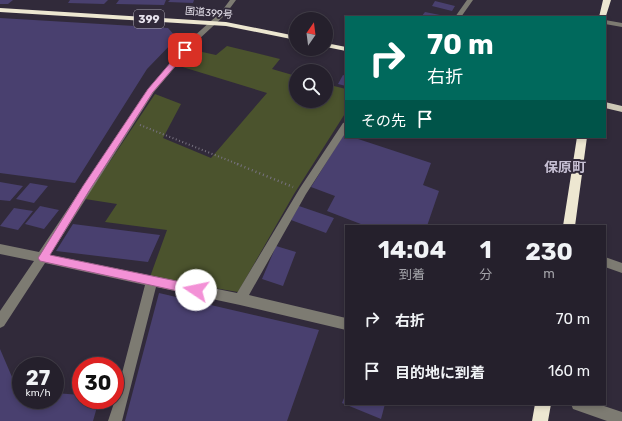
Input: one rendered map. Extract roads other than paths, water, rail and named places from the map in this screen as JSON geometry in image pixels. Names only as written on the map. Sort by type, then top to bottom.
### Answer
[{"type":"highway","points":[[603,16],[607,0]]},
{"type":"highway","name":"国道399号","points":[[0,10],[212,23],[250,28],[289,36]]},
{"type":"highway","points":[[333,46],[345,49]]},
{"type":"highway","points":[[569,225],[582,138]]},
{"type":"highway","points":[[540,421],[543,405]]},
{"type":"main road","points":[[606,105],[622,109]]},
{"type":"street","points":[[0,322],[43,258],[86,188],[169,68],[202,31],[212,23],[233,0]]},
{"type":"street","points":[[459,16],[470,0]]},
{"type":"street","points":[[606,22],[622,25]]},
{"type":"street","points":[[240,299],[303,191],[345,127]]},
{"type":"street","points":[[0,249],[240,299],[345,324]]},
{"type":"street","points":[[606,262],[622,268]]},
{"type":"street","points":[[115,421],[152,281]]},
{"type":"street","points":[[581,405],[622,420]]},
{"type":"district","name":"保原町","points":[[565,167]]}]
